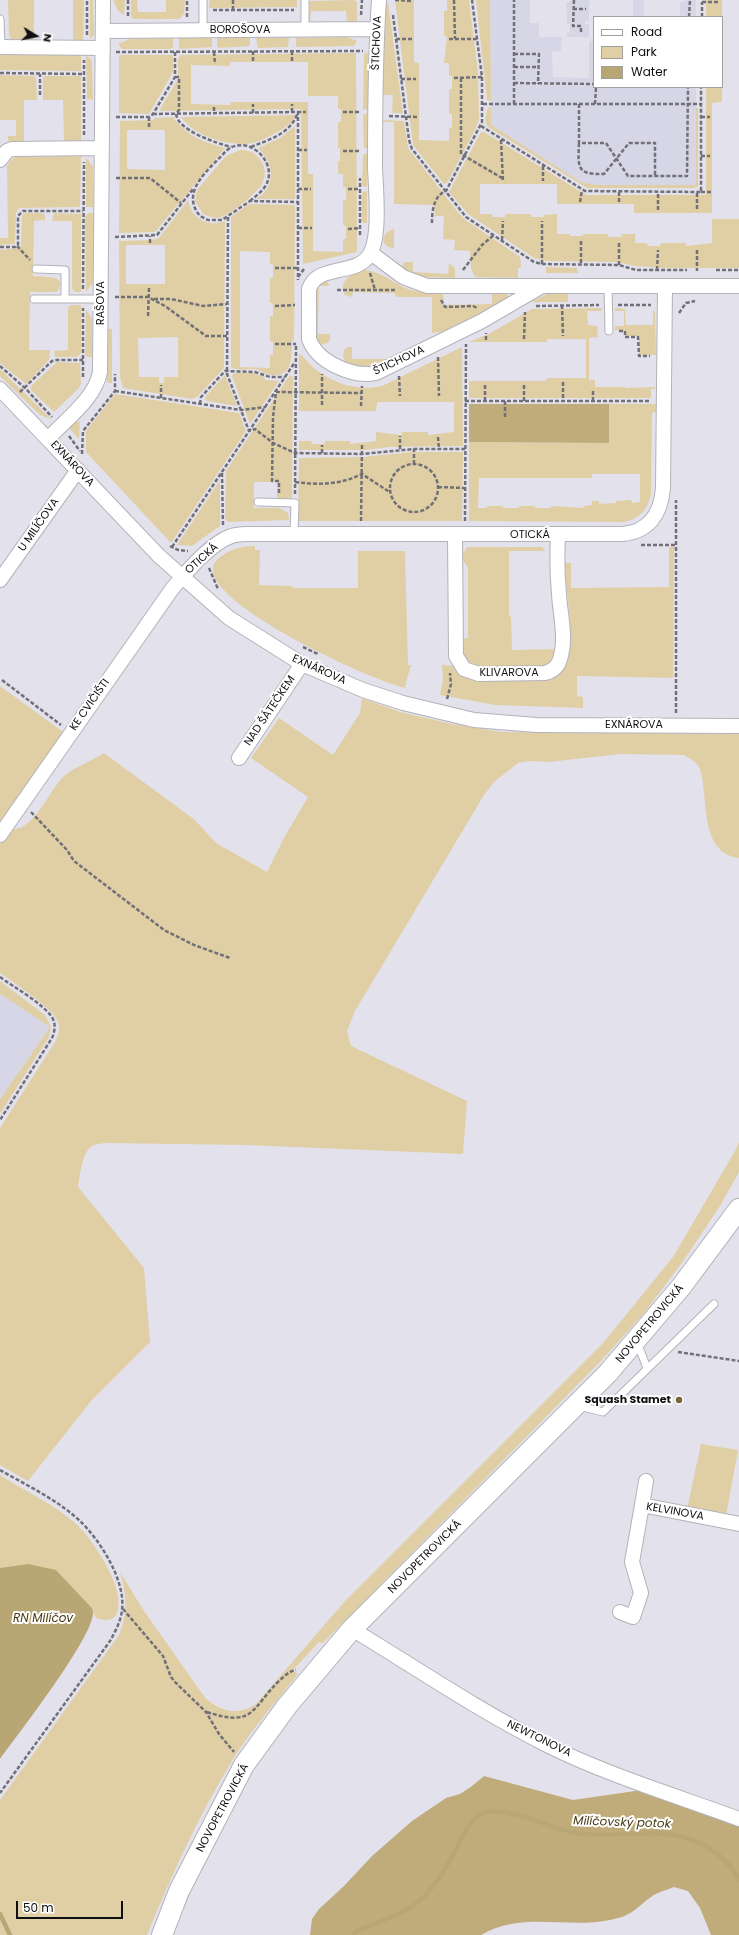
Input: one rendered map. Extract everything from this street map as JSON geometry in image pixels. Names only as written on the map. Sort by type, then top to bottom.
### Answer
[{"type":"main road","name":"NOVOPETROVICKÁ","points":[[162,1935],[179,1891],[244,1765],[287,1706],[352,1629],[577,1405],[636,1342],[681,1287],[738,1212]]},
{"type":"street","name":"RAŠOVA","points":[[48,439],[57,419],[87,399],[99,380],[102,148],[108,50],[103,31],[103,0]]},
{"type":"street","name":"ŠTICHOVA","points":[[379,0],[375,116],[375,238],[371,253],[360,264],[318,276],[309,289],[309,339],[314,349],[324,365],[357,374],[376,373],[482,321],[542,286]]},
{"type":"street","name":"BOROŠOVA","points":[[103,31],[377,29]]},
{"type":"street","points":[[0,47],[85,48],[108,50]]},
{"type":"street","points":[[0,160],[10,149],[102,148]]},
{"type":"street","points":[[371,253],[403,277],[427,286],[739,286]]},
{"type":"street","name":"OTICKÁ","points":[[182,577],[207,564],[231,536],[248,534],[558,535],[627,534],[642,529],[655,517],[661,504],[663,488],[665,286]]},
{"type":"street","name":"EXNÁROVA","points":[[0,389],[159,556],[182,577],[229,618],[302,664],[363,690],[403,703],[474,720],[536,725],[739,726]]},
{"type":"street","name":"U MILÍČOVA","points":[[0,580],[78,470]]},
{"type":"street","name":"KLIVAROVA","points":[[455,535],[456,656],[464,669],[479,674],[545,673],[557,666],[562,654],[558,582],[558,535]]},
{"type":"street","name":"KE CVIČIŠTI","points":[[0,835],[167,596],[182,577]]},
{"type":"street","name":"NAD ŠÁTEČKEM","points":[[239,758],[302,664]]},
{"type":"street","points":[[642,1505],[646,1481]]},
{"type":"street","name":"KELVINOVA","points":[[620,1612],[633,1617],[641,1593],[632,1562],[642,1505],[739,1524]]},
{"type":"street","name":"NEWTONOVA","points":[[352,1629],[502,1721],[545,1744],[605,1772],[739,1819]]},
{"type":"lane","points":[[203,0],[203,31]]},
{"type":"lane","points":[[305,0],[305,30]]},
{"type":"lane","points":[[0,19],[0,47]]},
{"type":"lane","points":[[36,269],[65,270],[65,299]]},
{"type":"lane","points":[[608,286],[608,331]]},
{"type":"lane","points":[[34,299],[101,299]]},
{"type":"lane","points":[[258,502],[294,502],[294,534]]},
{"type":"lane","points":[[577,1405],[603,1412],[714,1304]]},
{"type":"lane","points":[[636,1342],[647,1368]]},
{"type":"path","points":[[83,381],[84,74],[87,0]]},
{"type":"path","points":[[128,0],[128,22]]},
{"type":"path","points":[[233,0],[233,10]]},
{"type":"path","points":[[361,58],[362,0]]},
{"type":"path","points":[[394,0],[413,1]]},
{"type":"path","points":[[454,0],[455,39]]},
{"type":"path","points":[[432,223],[432,208],[442,193],[446,191],[481,126],[483,104],[482,78],[472,0]]},
{"type":"path","points":[[514,0],[514,104]]},
{"type":"path","points":[[574,0],[573,26],[581,26],[581,34]]},
{"type":"path","points":[[689,16],[690,0]]},
{"type":"path","points":[[702,16],[702,1],[720,2]]},
{"type":"path","points":[[392,8],[406,117],[412,149],[466,217],[534,262],[542,264],[619,265],[636,270],[704,270]]},
{"type":"path","points":[[574,9],[586,9]]},
{"type":"path","points":[[203,10],[305,10]]},
{"type":"path","points":[[396,39],[412,39]]},
{"type":"path","points":[[449,39],[478,39]]},
{"type":"path","points":[[108,50],[175,52],[361,51]]},
{"type":"path","points":[[253,51],[253,61]]},
{"type":"path","points":[[292,51],[292,61]]},
{"type":"path","points":[[116,117],[149,117],[153,114],[176,77],[175,52]]},
{"type":"path","points":[[214,52],[215,64]]},
{"type":"path","points":[[514,54],[539,54],[538,84]]},
{"type":"path","points":[[514,67],[538,67]]},
{"type":"path","points":[[0,73],[84,74]]},
{"type":"path","points":[[40,74],[40,95]]},
{"type":"path","points":[[176,77],[179,77],[178,110],[176,114],[178,121],[195,133],[231,148],[250,147],[268,140],[288,129],[295,122],[298,112]]},
{"type":"path","points":[[454,78],[482,78]]},
{"type":"path","points":[[461,78],[461,154],[502,179],[502,139]]},
{"type":"path","points":[[401,79],[416,79]]},
{"type":"path","points":[[514,83],[593,84]]},
{"type":"path","points":[[595,104],[596,88]]},
{"type":"path","points":[[579,143],[606,143],[628,176],[686,176],[688,88]]},
{"type":"path","points":[[697,209],[701,156],[701,88]]},
{"type":"path","points":[[253,104],[253,113]]},
{"type":"path","points":[[292,104],[292,112]]},
{"type":"path","points":[[360,104],[360,120]]},
{"type":"path","points":[[483,104],[701,104]]},
{"type":"path","points":[[579,104],[578,165],[585,172],[592,175],[604,174],[629,143],[655,143],[655,176]]},
{"type":"path","points":[[214,107],[214,113]]},
{"type":"path","points":[[298,112],[298,284]]},
{"type":"path","points":[[153,114],[306,112]]},
{"type":"path","points":[[343,112],[367,112],[375,116],[417,117]]},
{"type":"path","points":[[149,117],[150,128]]},
{"type":"path","points":[[701,118],[710,118]]},
{"type":"path","points":[[481,126],[582,190],[619,192],[711,192]]},
{"type":"path","points":[[360,143],[360,158]]},
{"type":"path","points":[[194,188],[193,204],[200,216],[215,221],[228,218],[250,201],[266,184],[269,172],[267,164],[262,155],[250,147]]},
{"type":"path","points":[[115,236],[154,236],[159,232],[194,188],[231,148]]},
{"type":"path","points":[[298,150],[307,150]]},
{"type":"path","points":[[343,151],[360,151]]},
{"type":"path","points":[[701,156],[710,156]]},
{"type":"path","points":[[543,165],[543,181]]},
{"type":"path","points":[[360,174],[360,242]]},
{"type":"path","points":[[116,178],[150,178],[181,203]]},
{"type":"path","points":[[298,189],[311,189]]},
{"type":"path","points":[[348,189],[360,189]]},
{"type":"path","points":[[580,202],[582,190]]},
{"type":"path","points":[[619,192],[619,202]]},
{"type":"path","points":[[658,192],[658,210]]},
{"type":"path","points":[[250,201],[298,202]]},
{"type":"path","points":[[36,269],[36,265],[26,258],[17,246],[18,216],[23,211],[83,211]]},
{"type":"path","points":[[228,218],[227,371],[249,431]]},
{"type":"path","points":[[502,241],[503,221]]},
{"type":"path","points":[[542,221],[542,264]]},
{"type":"path","points":[[298,228],[312,228]]},
{"type":"path","points":[[348,229],[360,228]]},
{"type":"path","points":[[463,270],[482,245],[494,235]]},
{"type":"path","points":[[150,236],[150,243]]},
{"type":"path","points":[[581,241],[581,264]]},
{"type":"path","points":[[619,241],[619,265]]},
{"type":"path","points":[[0,247],[17,246]]},
{"type":"path","points":[[657,270],[658,250]]},
{"type":"path","points":[[697,250],[697,271]]},
{"type":"path","points":[[275,268],[298,268]]},
{"type":"path","points":[[711,270],[739,270]]},
{"type":"path","points":[[148,316],[149,288]]},
{"type":"path","points":[[115,297],[148,297],[206,336],[227,336]]},
{"type":"path","points":[[275,306],[298,305],[298,298]]},
{"type":"path","points":[[153,299],[171,299],[203,306],[227,304]]},
{"type":"path","points":[[678,315],[686,303],[700,301]]},
{"type":"path","points":[[562,305],[563,336]]},
{"type":"path","points":[[524,339],[525,309]]},
{"type":"path","points":[[608,331],[625,331],[625,337],[638,336],[639,356],[656,355]]},
{"type":"path","points":[[294,502],[295,392],[298,338]]},
{"type":"path","points":[[465,523],[466,342]]},
{"type":"path","points":[[275,344],[297,344]]},
{"type":"path","points":[[438,356],[439,396]]},
{"type":"path","points":[[25,388],[54,360],[83,360]]},
{"type":"path","points":[[172,547],[296,362]]},
{"type":"path","points":[[322,405],[324,365]]},
{"type":"path","points":[[0,366],[57,419],[82,454],[83,431],[115,391],[242,410],[266,407]]},
{"type":"path","points":[[200,404],[201,397],[225,371],[256,372],[270,377],[286,377]]},
{"type":"path","points":[[399,375],[400,396]]},
{"type":"path","points":[[563,382],[563,401]]},
{"type":"path","points":[[485,384],[485,401]]},
{"type":"path","points":[[161,398],[162,385]]},
{"type":"path","points":[[361,406],[362,385]]},
{"type":"path","points":[[524,385],[524,401]]},
{"type":"path","points":[[593,390],[593,401]]},
{"type":"path","points":[[276,392],[362,393]]},
{"type":"path","points":[[276,392],[273,417],[272,481],[279,481],[279,502]]},
{"type":"path","points":[[465,401],[663,401]]},
{"type":"path","points":[[505,401],[505,419]]},
{"type":"path","points":[[249,431],[255,429],[273,442],[295,453],[362,454],[414,449],[465,449]]},
{"type":"path","points":[[400,436],[400,450]]},
{"type":"path","points":[[438,437],[439,449]]},
{"type":"path","points":[[322,445],[322,453]]},
{"type":"path","points":[[361,523],[362,445]]},
{"type":"path","points":[[414,449],[414,464]]},
{"type":"path","points":[[362,474],[391,493],[398,505],[406,510],[415,512],[424,510],[432,504],[438,487],[436,478],[431,470],[423,466],[414,464],[405,466],[394,475],[391,484],[391,493]]},
{"type":"path","points":[[222,472],[223,528]]},
{"type":"path","points":[[295,482],[333,484],[345,482],[362,474]]},
{"type":"path","points":[[438,487],[465,488]]},
{"type":"path","points":[[676,498],[676,717]]},
{"type":"path","points":[[166,543],[182,551],[193,550],[207,564],[214,583],[222,593]]},
{"type":"path","points":[[296,643],[321,656]]},
{"type":"path","points":[[447,700],[450,684],[450,666]]},
{"type":"path","points":[[2,680],[71,733]]},
{"type":"path","points":[[440,699],[454,701]]},
{"type":"path","points":[[22,803],[50,830],[74,861],[90,871],[164,930],[194,945],[230,958]]},
{"type":"path","points":[[0,978],[44,1009],[52,1017],[55,1028],[52,1038],[0,1120]]},
{"type":"path","points":[[666,1350],[739,1361]]},
{"type":"path","points":[[0,1470],[59,1506],[79,1520],[89,1530],[117,1576],[121,1589],[122,1609],[116,1629],[110,1641],[0,1793]]},
{"type":"path","points":[[122,1609],[163,1656],[171,1677],[206,1712],[219,1734],[244,1765]]},
{"type":"path","points":[[206,1712],[227,1718],[242,1718],[258,1707],[284,1676],[297,1670]]},
{"type":"shaded area","points":[[490,0],[530,0],[530,23],[539,23],[539,37],[562,37],[561,51],[552,52],[553,77],[589,78],[589,41],[593,41],[593,88],[696,88],[696,185],[597,185],[581,182],[491,125]]},
{"type":"shaded area","points":[[570,0],[589,0],[589,21],[585,21],[585,24],[589,24],[589,37],[567,37],[567,33],[570,33],[570,24],[567,24],[566,2],[570,2]]},
{"type":"shaded area","points":[[633,0],[644,0],[644,16],[633,16]]},
{"type":"shaded area","points":[[685,0],[696,0],[696,16],[680,16],[680,2],[685,2]]},
{"type":"shaded area","points":[[469,404],[609,404],[609,443],[469,442]]},
{"type":"shaded area","points":[[0,994],[50,1027],[0,1099]]},
{"type":"shaded area","points":[[484,1776],[573,1800],[642,1790],[739,1827],[739,1935],[711,1935],[700,1908],[688,1891],[674,1887],[653,1895],[633,1912],[610,1920],[577,1923],[528,1922],[497,1928],[481,1935],[310,1935],[312,1919],[319,1909],[344,1886],[372,1856],[412,1821],[446,1798],[460,1794]]},
{"type":"green space","points":[[8,0],[34,0],[34,36],[32,40],[11,40],[9,35]]},
{"type":"green space","points":[[73,0],[84,0],[83,42],[75,42],[73,39]]},
{"type":"green space","points":[[90,0],[93,0],[94,35],[90,39]]},
{"type":"green space","points":[[113,0],[125,0],[124,15],[118,11]]},
{"type":"green space","points":[[131,0],[137,0],[138,12],[166,12],[166,0],[185,0],[184,14],[179,19],[133,19],[131,17]]},
{"type":"green space","points":[[210,0],[297,0],[297,7],[209,8]]},
{"type":"green space","points":[[354,0],[357,2],[357,21],[347,23],[346,11],[311,11],[309,23],[310,1]]},
{"type":"green space","points":[[395,0],[414,0],[414,62],[419,63],[419,140],[449,141],[449,128],[452,127],[452,114],[449,114],[449,89],[452,89],[452,76],[449,76],[449,63],[444,63],[447,37],[444,36],[444,11],[447,11],[447,0],[469,0],[478,73],[479,118],[476,128],[447,183],[444,184],[413,145]]},
{"type":"green space","points":[[476,0],[490,0],[491,101],[487,100]]},
{"type":"green space","points":[[706,0],[722,0],[722,16],[706,16]]},
{"type":"green space","points":[[385,2],[388,2],[403,113],[392,113],[393,95],[382,95]]},
{"type":"green space","points":[[347,37],[357,41],[354,46],[296,46],[296,38]]},
{"type":"green space","points":[[173,38],[173,47],[170,49],[122,49],[118,44],[130,39]]},
{"type":"green space","points":[[179,38],[212,38],[212,47],[180,49]]},
{"type":"green space","points":[[217,38],[250,38],[250,46],[219,48],[217,46]]},
{"type":"green space","points":[[256,38],[289,38],[288,47],[258,48]]},
{"type":"green space","points":[[366,52],[368,55],[368,110],[363,109],[364,55]]},
{"type":"green space","points":[[356,53],[357,252],[303,264],[301,109],[161,111],[160,109],[178,79],[178,59],[180,55]],"holes":[[[230,62],[308,62],[308,96],[338,96],[338,109],[341,109],[341,122],[338,122],[338,147],[340,148],[338,174],[343,174],[343,187],[346,187],[346,200],[343,200],[343,225],[346,226],[346,239],[343,239],[343,252],[313,251],[313,174],[308,174],[308,102],[231,102],[230,105],[191,104],[191,65],[230,66]]]},
{"type":"green space","points":[[0,54],[81,54],[81,71],[0,70]]},
{"type":"green space","points":[[119,55],[172,55],[173,72],[149,114],[119,113]]},
{"type":"green space","points":[[86,56],[91,59],[92,64],[93,100],[87,99]]},
{"type":"green space","points":[[0,75],[34,76],[36,78],[37,100],[24,100],[24,143],[13,143],[8,140],[8,136],[16,136],[16,120],[0,120]]},
{"type":"green space","points":[[45,76],[80,76],[81,143],[64,143],[63,100],[43,100],[43,78]]},
{"type":"green space","points":[[706,88],[722,88],[722,102],[712,103],[712,213],[634,213],[634,204],[557,204],[557,184],[480,184],[480,214],[492,214],[492,217],[505,217],[506,214],[531,214],[531,217],[544,217],[544,215],[557,214],[557,234],[583,236],[583,234],[608,234],[608,237],[621,237],[622,234],[635,234],[635,243],[647,243],[648,246],[660,246],[661,243],[686,243],[686,246],[712,243],[712,219],[739,219],[739,268],[662,268],[636,266],[616,262],[547,261],[534,258],[468,214],[449,192],[481,132],[484,132],[586,195],[706,195]]},
{"type":"green space","points":[[491,107],[491,125],[581,182],[597,185],[696,185],[696,108],[698,108],[698,186],[695,188],[587,188],[488,127],[486,123],[486,115],[488,108]]},
{"type":"green space","points":[[367,113],[367,148],[364,148],[363,115]]},
{"type":"green space","points":[[295,115],[292,122],[288,126],[273,135],[246,144],[229,143],[210,138],[193,129],[181,117]]},
{"type":"green space","points":[[173,117],[183,129],[189,133],[210,144],[225,148],[155,232],[119,233],[120,121],[153,120],[155,118]],"holes":[[[127,130],[165,130],[165,170],[127,169]]]},
{"type":"green space","points":[[382,120],[404,121],[408,148],[457,211],[464,219],[520,257],[521,268],[518,268],[518,278],[475,277],[471,268],[470,251],[454,250],[455,240],[443,239],[444,216],[435,216],[434,205],[394,204],[394,122],[382,122]]},
{"type":"green space","points":[[295,126],[295,199],[256,199],[263,194],[267,188],[271,174],[267,160],[258,148],[280,138]]},
{"type":"green space","points":[[240,150],[252,153],[261,161],[265,172],[262,184],[237,208],[225,215],[216,218],[203,214],[195,201],[197,190],[226,156]]},
{"type":"green space","points":[[367,153],[367,187],[362,186],[363,155]]},
{"type":"green space","points":[[81,156],[80,207],[19,208],[16,213],[15,244],[0,245],[0,238],[8,238],[7,166],[10,161],[15,157]]},
{"type":"green space","points":[[86,158],[93,166],[93,207],[86,207]]},
{"type":"green space","points":[[367,191],[367,223],[364,223],[362,221],[362,194],[363,192]]},
{"type":"green space","points":[[188,200],[193,212],[201,220],[212,223],[225,221],[224,368],[197,397],[192,399],[123,388],[120,377],[119,241],[152,240],[159,238]],"holes":[[[126,245],[165,245],[165,284],[126,284]],[[178,337],[178,377],[164,377],[164,383],[159,383],[159,377],[139,377],[138,338]]]},
{"type":"green space","points":[[249,204],[295,205],[294,338],[292,341],[292,355],[289,367],[281,374],[266,374],[255,369],[239,369],[231,367],[231,217]],"holes":[[[240,251],[270,252],[270,264],[273,265],[273,278],[270,278],[270,303],[273,303],[273,316],[270,316],[270,341],[273,342],[273,355],[270,355],[270,368],[240,367]]]},
{"type":"green space","points":[[26,213],[41,213],[45,215],[45,220],[34,221],[33,276],[57,279],[60,282],[60,286],[58,291],[54,292],[30,292],[29,350],[50,350],[49,360],[26,384],[0,363],[0,250],[19,248],[21,245],[22,215]]},
{"type":"green space","points":[[54,213],[81,214],[81,292],[75,292],[72,289],[72,221],[52,221]]},
{"type":"green space","points":[[88,213],[93,213],[93,283],[86,292],[85,217]]},
{"type":"green space","points":[[394,228],[394,248],[387,246],[383,239],[386,233]]},
{"type":"green space","points":[[404,262],[413,262],[413,272],[448,274],[449,263],[455,268],[455,278],[422,277],[401,268]]},
{"type":"green space","points":[[546,267],[577,268],[578,273],[546,273]]},
{"type":"green space","points":[[365,270],[380,274],[408,289],[423,292],[443,293],[444,305],[492,304],[492,292],[506,293],[509,298],[508,301],[447,331],[432,333],[432,297],[397,297],[394,293],[353,292],[352,297],[345,295],[343,286],[348,278],[356,272]]},
{"type":"green space","points":[[327,280],[329,286],[319,286],[318,334],[330,334],[330,340],[321,345],[315,339],[314,294],[316,285]]},
{"type":"green space","points":[[549,293],[568,293],[568,302],[531,302]]},
{"type":"green space","points":[[72,305],[81,305],[81,353],[77,357],[55,357],[54,351],[68,350],[68,307]]},
{"type":"green space","points":[[602,308],[602,311],[587,311],[588,325],[597,326],[598,337],[589,338],[589,380],[595,380],[595,387],[655,387],[655,389],[651,389],[651,398],[469,398],[469,381],[546,381],[547,378],[586,378],[586,339],[547,339],[547,342],[469,342],[489,334],[532,309]]},
{"type":"green space","points":[[615,308],[625,309],[626,325],[653,325],[653,311],[655,311],[656,355],[639,355],[639,336],[626,336],[626,331],[615,330],[615,326],[624,326],[624,311],[615,311]]},
{"type":"green space","points":[[86,309],[92,319],[92,357],[87,357],[85,355]]},
{"type":"green space","points":[[107,329],[112,329],[112,383],[107,383]]},
{"type":"green space","points":[[348,347],[352,347],[352,359],[387,359],[386,363],[369,369],[346,364],[343,356],[344,350]]},
{"type":"green space","points":[[462,347],[463,446],[390,447],[366,450],[299,450],[299,441],[311,441],[312,444],[325,444],[325,441],[350,441],[350,444],[376,441],[376,432],[402,435],[402,432],[428,432],[428,435],[454,432],[454,402],[377,402],[376,411],[299,411],[299,355],[302,355],[309,364],[327,377],[349,386],[371,388],[382,386]]},
{"type":"green space","points":[[57,362],[80,363],[81,384],[79,388],[54,412],[30,389],[32,385]]},
{"type":"green space","points":[[0,369],[51,419],[40,415],[0,376]]},
{"type":"green space","points":[[234,373],[253,373],[264,377],[265,380],[279,381],[250,424],[232,376]]},
{"type":"green space","points":[[225,375],[237,406],[207,401],[205,399]]},
{"type":"green space","points":[[290,375],[293,377],[292,498],[277,498],[277,482],[254,482],[254,508],[279,508],[288,513],[289,520],[228,522],[225,519],[226,471]]},
{"type":"green space","points":[[115,394],[239,413],[246,431],[171,543],[86,452],[86,431]]},
{"type":"green space","points":[[609,404],[656,404],[656,412],[652,413],[651,494],[648,504],[639,516],[630,521],[624,522],[469,521],[469,442],[609,443]],"holes":[[[592,474],[640,474],[640,502],[632,503],[631,500],[599,504],[599,501],[592,501],[592,505],[584,506],[584,508],[551,506],[551,508],[535,508],[535,506],[519,506],[519,508],[487,506],[487,508],[478,508],[479,478],[592,478]]]},
{"type":"green space","points":[[75,422],[80,422],[79,439],[68,427]]},
{"type":"green space","points":[[411,452],[463,452],[462,521],[298,521],[299,458],[363,457]]},
{"type":"green space","points":[[220,480],[220,526],[192,546],[177,545]]},
{"type":"green space","points":[[255,546],[255,550],[260,550],[259,585],[292,586],[293,588],[358,588],[358,551],[405,551],[408,665],[411,665],[405,686],[406,688],[388,683],[359,671],[286,635],[252,613],[226,593],[214,573],[219,558],[227,552],[236,549]]},
{"type":"green space","points":[[467,547],[542,547],[546,551],[509,551],[509,616],[511,617],[512,650],[558,649],[557,657],[547,667],[474,667],[464,661],[461,639],[468,638],[468,568],[461,557]]},
{"type":"green space","points":[[669,547],[674,547],[673,678],[577,676],[577,696],[583,697],[583,708],[495,705],[440,695],[443,680],[442,665],[558,674],[565,665],[569,653],[570,638],[565,563],[571,563],[571,588],[669,587]]},
{"type":"green space","points":[[0,686],[66,734],[0,825]]},
{"type":"green space","points":[[362,698],[400,712],[452,724],[502,732],[739,734],[739,858],[726,854],[717,846],[711,835],[705,808],[703,780],[700,769],[691,759],[684,755],[620,754],[549,762],[529,761],[518,763],[494,782],[484,795],[355,1011],[347,1031],[351,1046],[467,1101],[463,1154],[246,1145],[104,1143],[94,1145],[90,1148],[82,1163],[78,1187],[144,1268],[150,1342],[91,1401],[28,1481],[0,1465],[0,1128],[55,1042],[59,1024],[56,1018],[42,1004],[24,989],[0,973],[0,844],[10,829],[18,828],[26,824],[34,817],[64,776],[72,770],[104,753],[195,820],[216,843],[267,872],[285,836],[308,797],[251,758],[279,718],[333,755],[360,713]]},
{"type":"green space","points":[[0,981],[45,1015],[51,1027],[49,1037],[0,1114],[0,1099],[50,1027],[0,994]]},
{"type":"green space","points":[[739,1142],[739,1172],[720,1206],[684,1260],[645,1312],[601,1361],[323,1643],[319,1642],[293,1670],[298,1674],[240,1748],[197,1823],[176,1867],[147,1935],[0,1935],[0,1800],[119,1635],[124,1619],[126,1604],[120,1572],[144,1611],[206,1699],[218,1707],[230,1711],[243,1710],[256,1704],[345,1601],[603,1343],[673,1257]]},
{"type":"green space","points":[[701,1444],[738,1450],[726,1516],[687,1509]]},
{"type":"green space","points":[[0,1475],[67,1516],[90,1540],[107,1566],[117,1593],[119,1605],[116,1615],[112,1619],[107,1620],[96,1618],[91,1607],[56,1570],[0,1568]]},
{"type":"water","name":"RN Milíčov","points":[[28,1564],[56,1570],[91,1607],[93,1612],[90,1624],[82,1641],[69,1663],[54,1686],[0,1759],[0,1568]]},
{"type":"waterway","name":"Milíčovský potok","points":[[353,1935],[359,1930],[410,1908],[423,1898],[432,1888],[451,1859],[471,1823],[479,1815],[488,1812],[499,1811],[512,1813],[575,1833],[603,1835],[659,1833],[686,1838],[710,1849],[717,1854],[735,1872],[739,1880]]},
{"type":"waterway","name":"Milíčovský potok","points":[[0,1914],[10,1935]]},
{"type":"place","name":"Squash Stamet","points":[[679,1400]]}]
